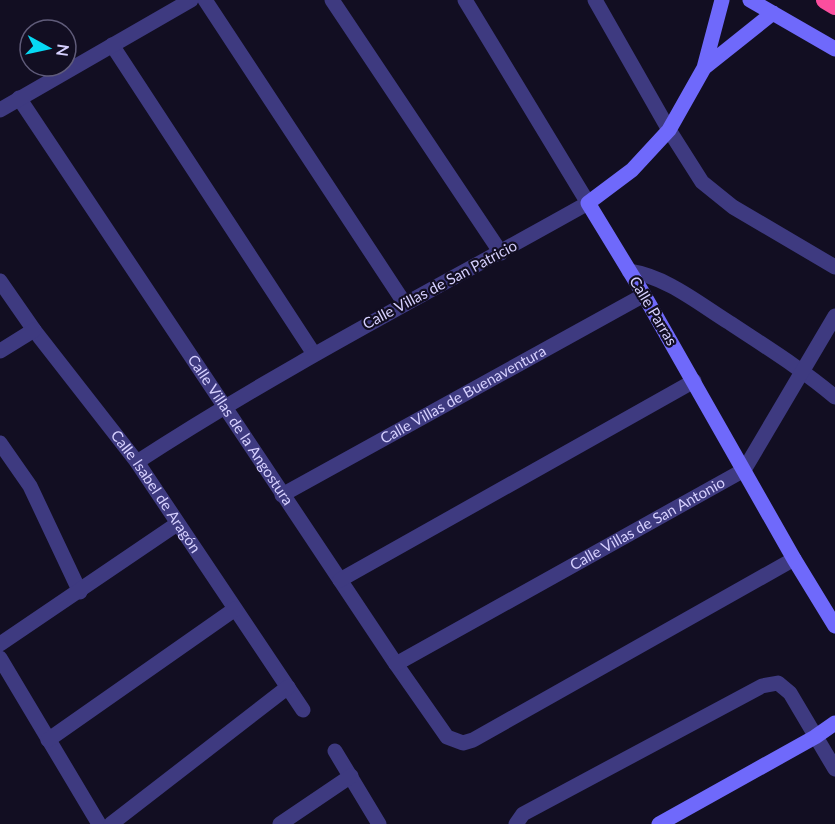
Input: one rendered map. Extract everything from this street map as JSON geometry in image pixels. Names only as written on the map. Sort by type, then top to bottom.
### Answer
[{"type":"highway","points":[[825,0],[835,6]]},
{"type":"street","points":[[0,110],[191,0]]},
{"type":"street","points":[[205,0],[405,304]]},
{"type":"street","points":[[332,0],[501,253]]},
{"type":"street","name":"Calle Parras","points":[[465,0],[644,295],[794,559],[835,626]]},
{"type":"street","points":[[596,0],[669,130],[702,182],[733,207],[835,267]]},
{"type":"street","name":"Calle Villas de San Patricio","points":[[137,462],[223,406],[588,203],[632,170],[669,130],[704,68],[722,0]]},
{"type":"street","points":[[750,0],[835,49]]},
{"type":"street","name":"Calle Villas de San Patricio","points":[[704,68],[773,13]]},
{"type":"street","points":[[112,45],[314,354]]},
{"type":"street","name":"Calle Villas de la Angostura","points":[[19,98],[282,495],[447,737],[463,743],[473,740],[794,559]]},
{"type":"street","points":[[629,271],[652,276],[676,289],[802,370],[835,397]]},
{"type":"street","name":"Calle Isabel de Aragón","points":[[0,281],[34,330],[137,462],[303,710]]},
{"type":"street","name":"Calle Villas de Buenaventura","points":[[282,495],[644,295]]},
{"type":"street","points":[[744,470],[835,316]]},
{"type":"street","points":[[0,351],[34,330]]},
{"type":"street","points":[[340,580],[694,381]]},
{"type":"street","points":[[0,443],[30,486],[80,592]]},
{"type":"street","name":"Calle Villas de San Antonio","points":[[396,664],[744,470]]},
{"type":"street","points":[[0,644],[80,592],[177,524]]},
{"type":"street","points":[[48,740],[235,609]]},
{"type":"street","points":[[0,658],[99,824]]},
{"type":"street","points":[[516,824],[523,814],[762,686],[778,683],[785,687],[835,769]]},
{"type":"street","points":[[111,824],[288,687]]},
{"type":"street","points":[[659,824],[815,737],[835,723]]},
{"type":"street","points":[[335,751],[379,824]]},
{"type":"street","points":[[280,824],[351,777]]}]
